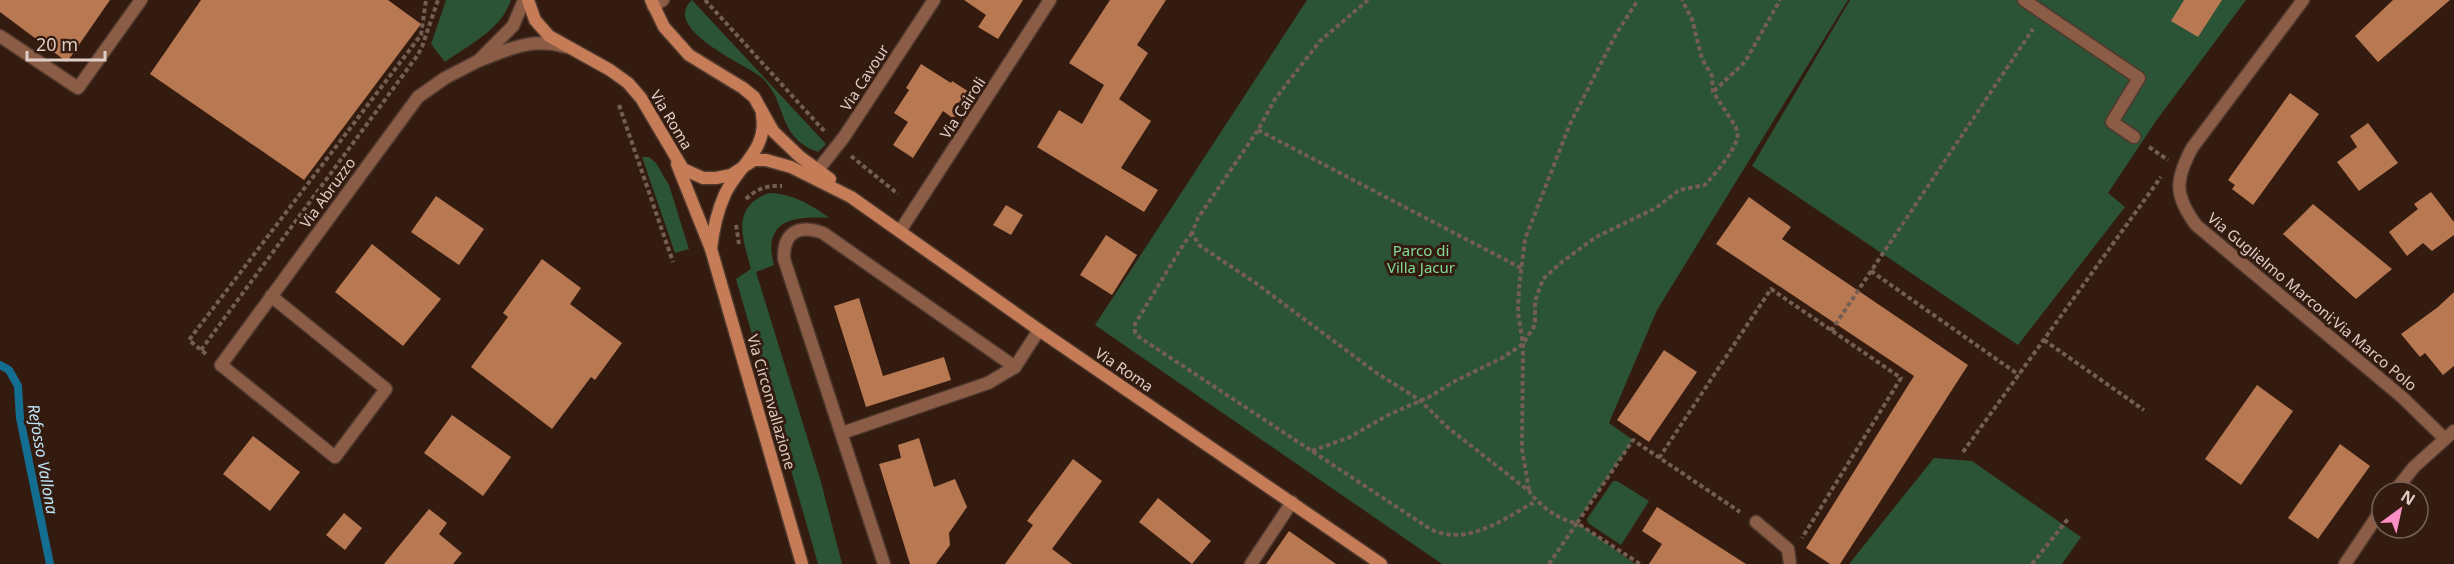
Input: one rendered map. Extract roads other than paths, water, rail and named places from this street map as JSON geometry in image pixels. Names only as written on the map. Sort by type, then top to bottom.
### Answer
[{"type":"main road","name":"Via Roma","points":[[526,0],[535,20],[549,36],[579,51],[628,83],[647,107],[683,169],[702,178],[731,174],[754,160],[766,160],[791,167],[851,197]]},
{"type":"main road","name":"Via Roma","points":[[656,2],[664,27],[689,55],[754,97],[773,131],[851,197],[1039,330],[1381,564]]},
{"type":"main road","points":[[746,164],[759,146],[763,125],[760,108]]},
{"type":"main road","name":"Via Circonvallazione","points":[[673,154],[711,249],[802,564]]},
{"type":"main road","name":"Via Circonvallazione","points":[[711,249],[713,227],[725,194],[746,164]]},
{"type":"street","points":[[0,36],[78,88],[141,0]]},
{"type":"street","name":"Via Abruzzo","points":[[478,61],[513,26],[526,0]]},
{"type":"street","name":"Via Cavour","points":[[818,170],[839,145],[934,0]]},
{"type":"street","name":"Via Cairoli","points":[[900,231],[1050,0]]},
{"type":"street","points":[[2024,0],[2139,78],[2112,122],[2134,137]]},
{"type":"street","name":"Via Guglielmo Marconi;Via Marco Polo","points":[[2303,0],[2192,148],[2177,164],[2180,197],[2187,213],[2196,225],[2450,435],[2414,467],[2404,480]]},
{"type":"street","name":"Via Abruzzo","points":[[271,296],[386,389],[334,457],[221,365],[271,296],[418,97],[446,78],[478,61],[530,42],[558,45],[579,51]]},
{"type":"street","points":[[884,564],[784,259],[785,242],[797,230],[809,229],[823,233],[1015,367]]},
{"type":"street","points":[[842,433],[988,383],[1015,367],[1039,330]]},
{"type":"street","points":[[1251,564],[1292,502]]},
{"type":"street","points":[[1756,522],[1788,549],[1790,564]]},
{"type":"street","points":[[2345,564],[2370,527]]},
{"type":"waterway","name":"Refosso Vallona","points":[[0,365],[9,370],[18,386],[20,418],[50,564]]},
{"type":"park label","name":"Parco di Villa Jacur","points":[[1421,260]]}]
